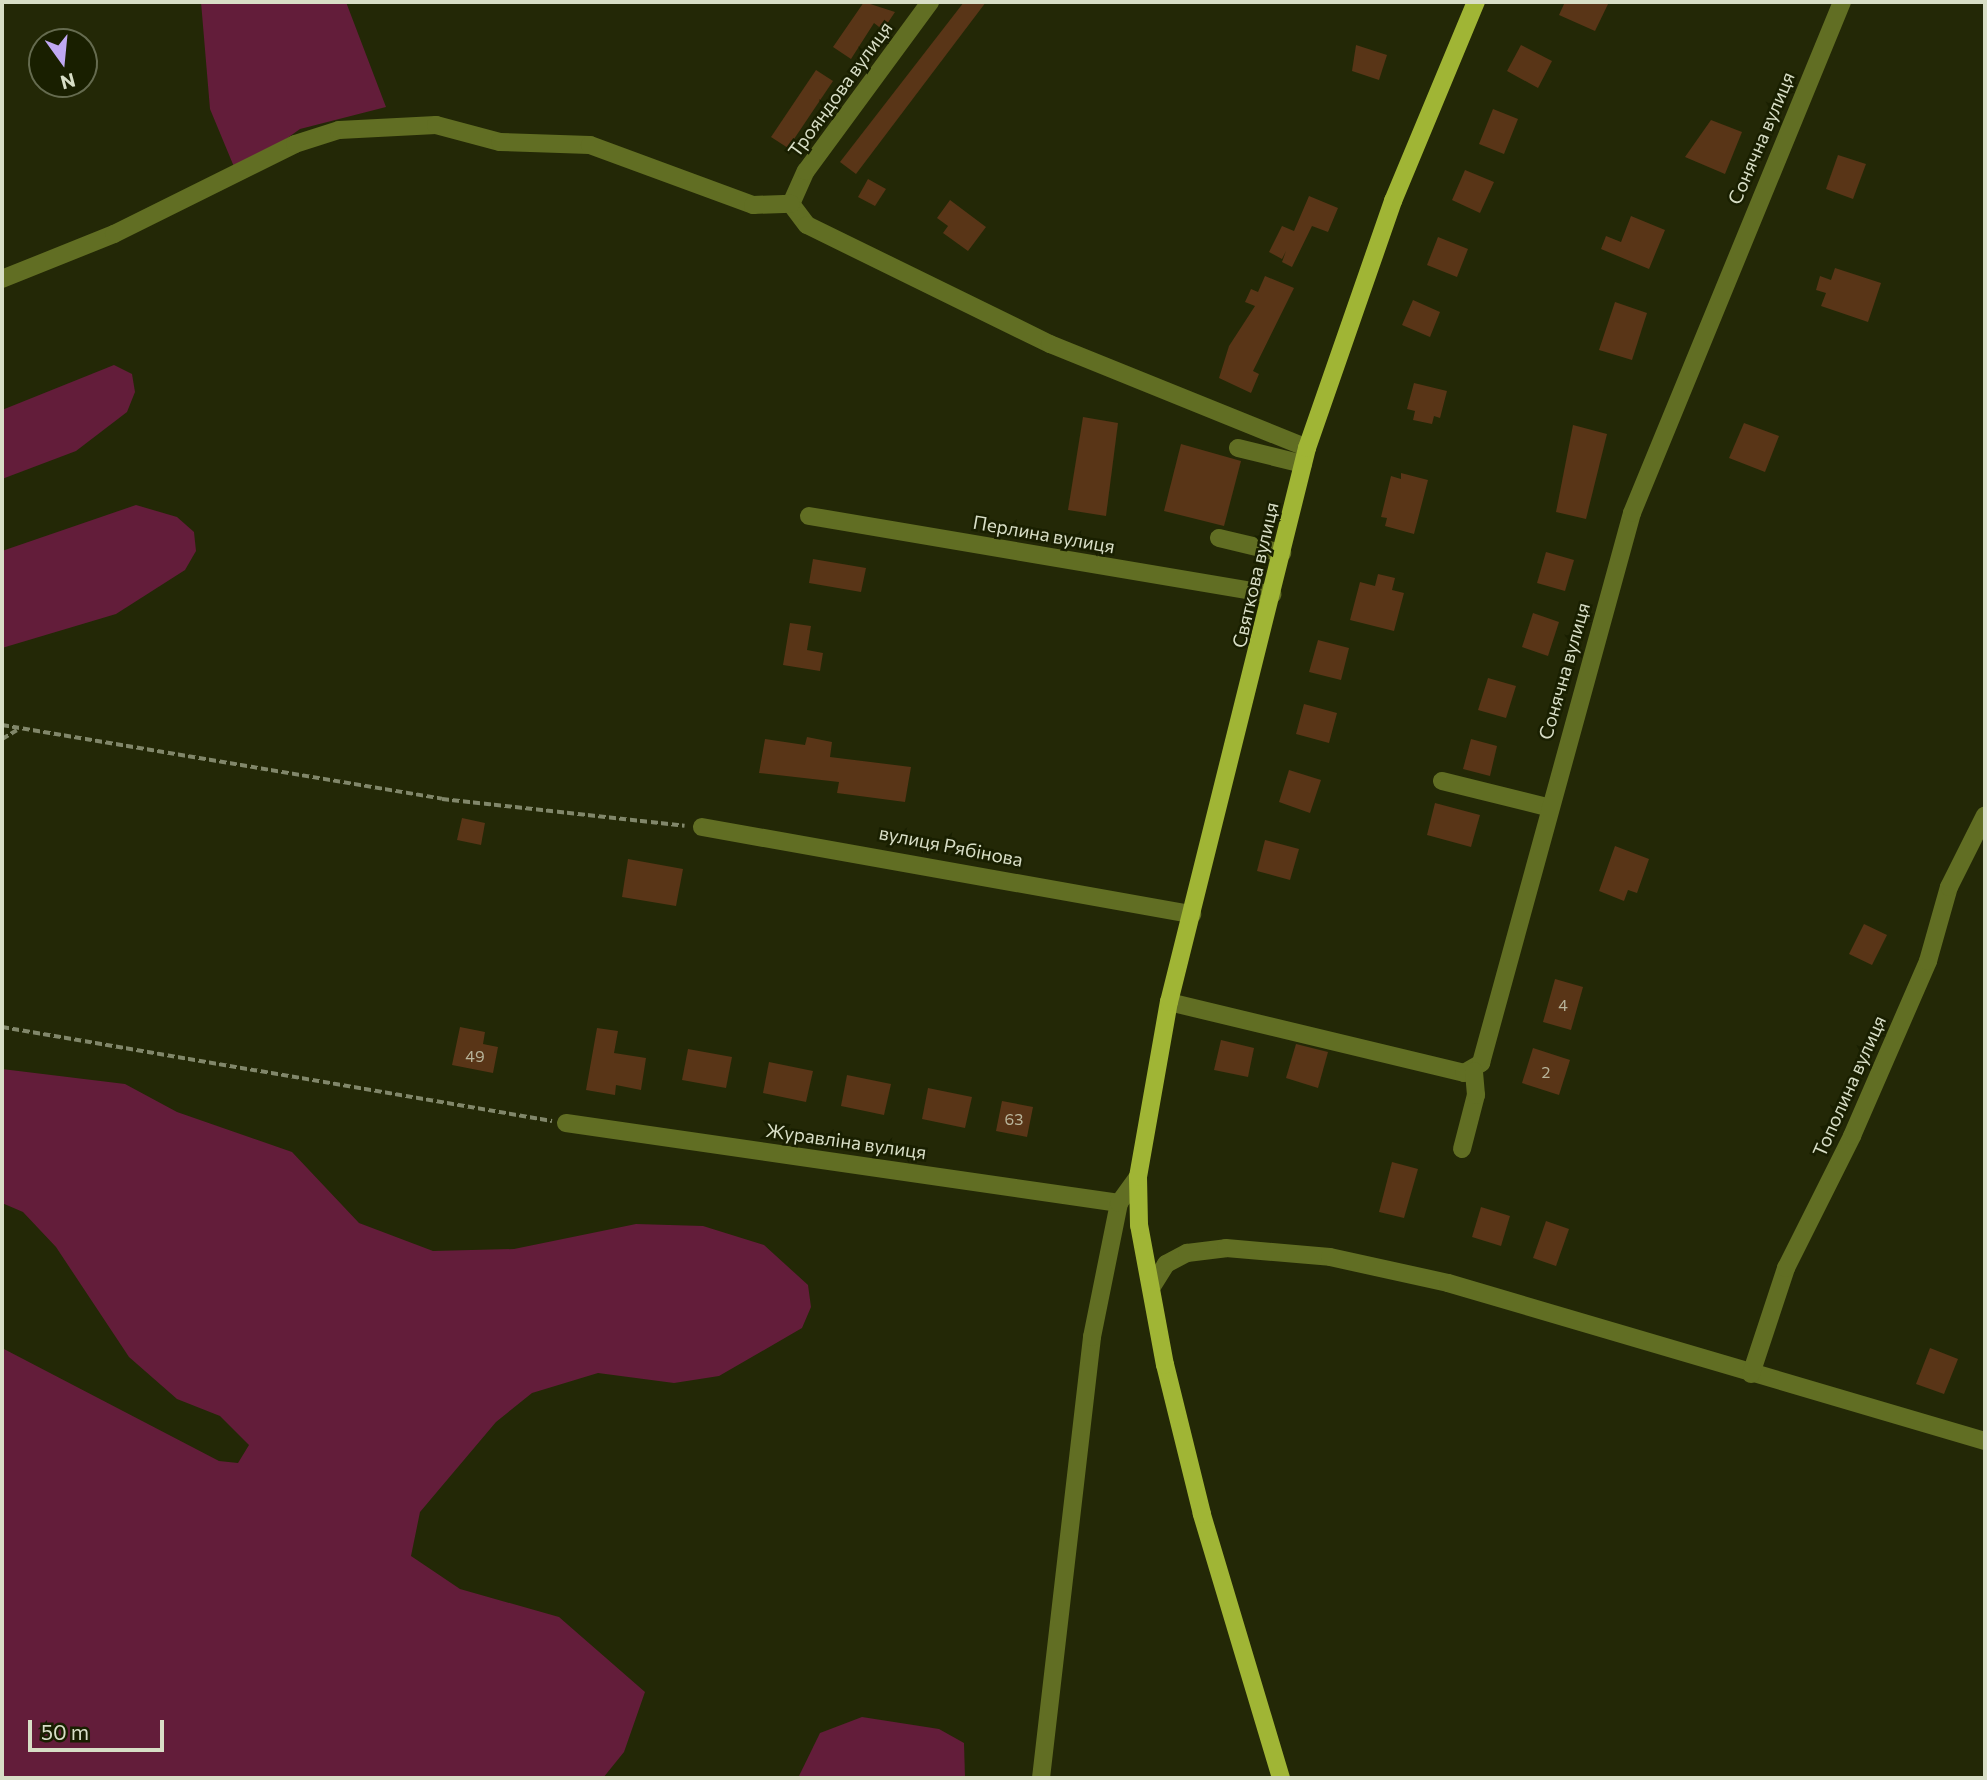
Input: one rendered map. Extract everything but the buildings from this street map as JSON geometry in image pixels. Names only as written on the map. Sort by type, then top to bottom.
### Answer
[{"type":"main road","name":"Святкова вулиця","points":[[1281,1778],[1202,1514],[1139,1225],[1138,1177],[1169,1002],[1305,456],[1393,201],[1476,2]]},
{"type":"street","name":"Трояндова вулиця","points":[[791,204],[806,171],[929,2]]},
{"type":"street","name":"Сонячна вулиця","points":[[1462,1149],[1476,1095],[1474,1071],[1632,513],[1842,2]]},
{"type":"street","points":[[2,279],[114,233],[295,144],[339,130],[436,125],[500,142],[590,145],[753,205],[791,204],[807,225],[1050,344],[1305,456]]},
{"type":"street","points":[[1238,449],[1305,456]]},
{"type":"street","name":"Перлина вулиця","points":[[809,516],[1272,594]]},
{"type":"street","points":[[1219,538],[1282,553]]},
{"type":"street","points":[[1442,780],[1547,807]]},
{"type":"street","name":"Тополина вулиця","points":[[1751,1374],[1786,1268],[1863,1111],[1928,961],[1949,887],[1985,815]]},
{"type":"street","name":"вулиця Рябінова","points":[[702,827],[1192,914]]},
{"type":"street","points":[[1169,1002],[1474,1071]]},
{"type":"street","name":"Журавліна вулиця","points":[[566,1123],[1119,1203]]},
{"type":"street","points":[[1041,1778],[1090,1350],[1119,1203],[1138,1177]]},
{"type":"street","points":[[1153,1286],[1166,1264],[1187,1253],[1226,1248],[1330,1257],[1448,1283],[1985,1441]]},
{"type":"path","points":[[2,725],[17,730],[456,801],[617,823],[702,827]]},
{"type":"path","points":[[2,739],[17,730]]},
{"type":"path","points":[[2,1027],[566,1123]]},
{"type":"shaded area","points":[[201,2],[346,2],[386,107],[300,129],[237,174],[210,109]]},
{"type":"shaded area","points":[[114,365],[132,374],[135,392],[127,412],[76,451],[2,479],[2,410]]},
{"type":"shaded area","points":[[136,505],[177,517],[194,532],[196,551],[185,570],[116,614],[2,648],[2,551]]},
{"type":"shaded area","points":[[2,1069],[125,1084],[177,1112],[292,1152],[359,1223],[433,1251],[514,1249],[636,1224],[703,1226],[764,1245],[808,1285],[811,1307],[802,1328],[719,1376],[674,1383],[598,1373],[532,1393],[496,1422],[420,1512],[411,1556],[460,1589],[559,1617],[645,1692],[624,1752],[603,1778],[2,1778],[2,1348],[219,1461],[238,1463],[249,1445],[220,1416],[177,1399],[129,1357],[56,1247],[23,1212],[2,1203]]},
{"type":"shaded area","points":[[862,1717],[939,1729],[964,1743],[965,1778],[798,1778],[820,1733]]}]
